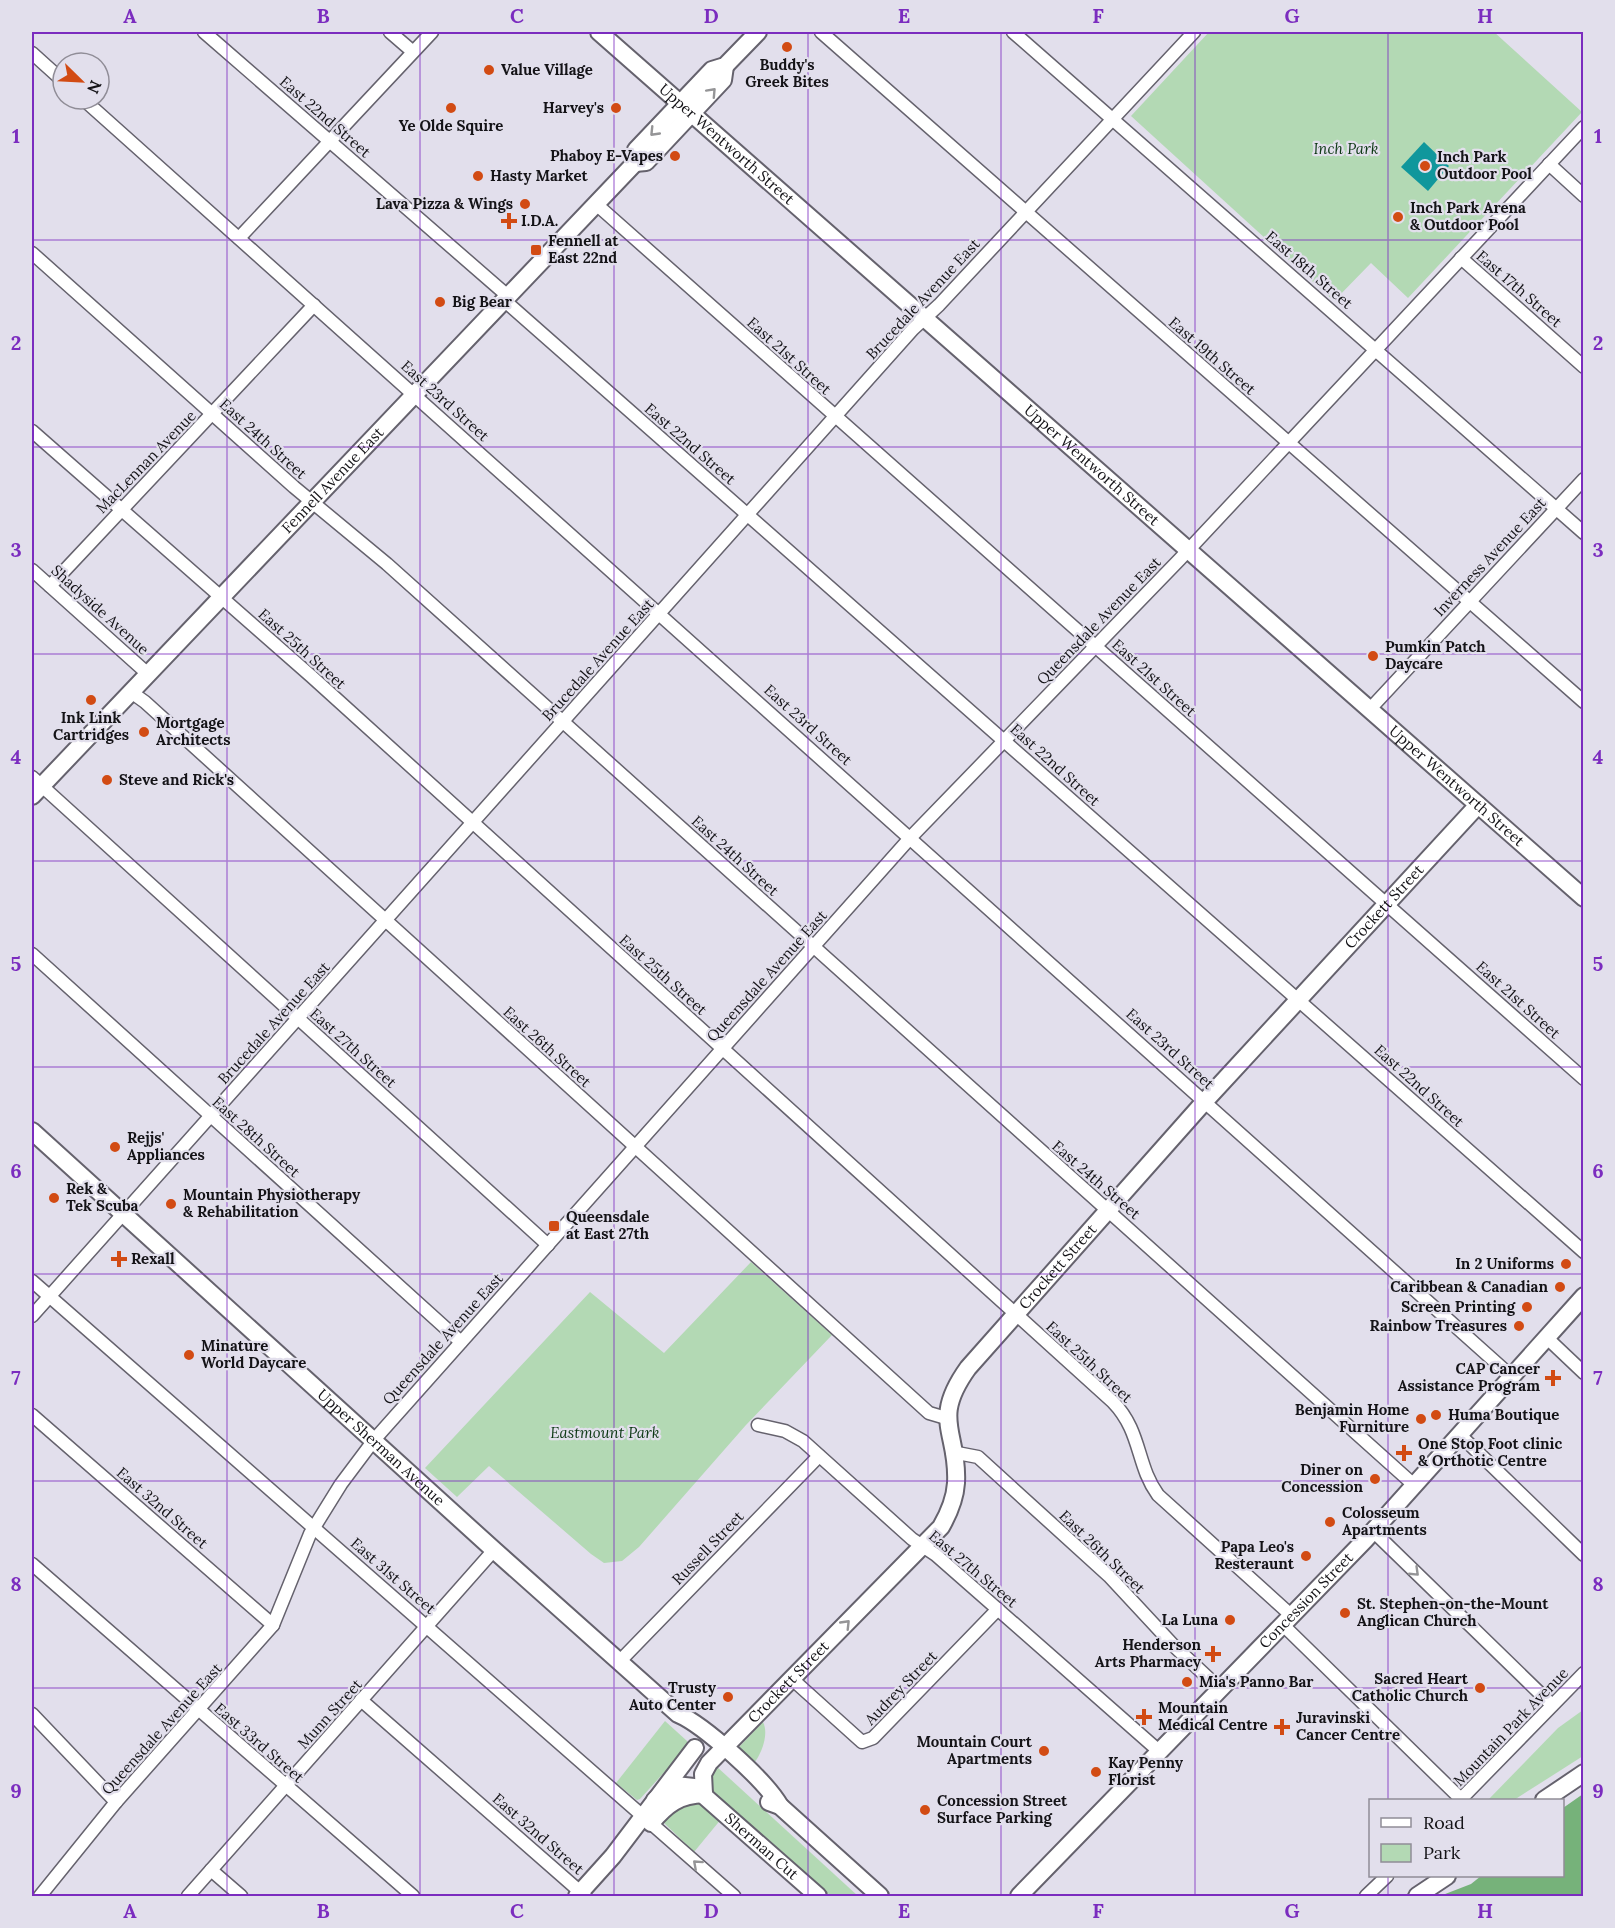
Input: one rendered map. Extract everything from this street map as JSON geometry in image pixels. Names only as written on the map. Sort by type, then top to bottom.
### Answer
[{"type":"main road","name":"Upper Wentworth Street","points":[[599,32],[926,317],[1584,898]]},
{"type":"main road","name":"Fennell Avenue East","points":[[35,786],[148,674],[314,502],[635,163],[646,162],[686,109],[723,80],[725,66],[758,32]]},
{"type":"main road","name":"Crockett Street","points":[[704,1794],[703,1774],[720,1752],[941,1527],[952,1503],[956,1482],[946,1418],[957,1383],[1205,1101],[1478,806]]},
{"type":"main road","name":"Upper Sherman Avenue","points":[[32,1131],[681,1720],[772,1792],[780,1806],[880,1896]]},
{"type":"main road","name":"Concession Street","points":[[1019,1896],[1372,1531],[1584,1296]]},
{"type":"main road","points":[[681,1720],[692,1735],[695,1748],[693,1779],[704,1794]]},
{"type":"main road","points":[[648,1819],[655,1800],[695,1748]]},
{"type":"main road","points":[[1545,1799],[1584,1773]]},
{"type":"main road","points":[[655,1800],[667,1789],[681,1784],[688,1784],[704,1794]]},
{"type":"main road","points":[[581,1895],[648,1819],[676,1800],[704,1794]]},
{"type":"main road","name":"Sherman Cut","points":[[704,1794],[818,1896]]},
{"type":"main road","points":[[1417,1896],[1444,1877]]},
{"type":"street","name":"East 22nd Street","points":[[204,32],[329,140],[748,515],[1584,1252]]},
{"type":"street","points":[[390,32],[412,51]]},
{"type":"street","points":[[238,238],[432,32]]},
{"type":"street","name":"East 19th Street","points":[[820,32],[1584,702]]},
{"type":"street","name":"East 18th Street","points":[[1012,32],[1114,118],[1584,533]]},
{"type":"street","name":"Brucedale Avenue East","points":[[32,1316],[835,417],[1194,32]]},
{"type":"street","points":[[32,53],[51,70]]},
{"type":"street","name":"East 23rd Street","points":[[96,111],[911,837],[1511,1376]]},
{"type":"street","name":"Queensdale Avenue East","points":[[40,1896],[116,1803],[273,1625],[314,1527],[341,1484],[374,1440],[911,837],[1189,549],[1584,127]]},
{"type":"street","points":[[1549,164],[1584,196]]},
{"type":"street","name":"East 21st Street","points":[[596,204],[1388,903],[1584,1079]]},
{"type":"street","name":"East 24th Street","points":[[32,253],[212,414],[387,564],[1414,1485]]},
{"type":"street","name":"East 17th Street","points":[[1461,258],[1584,367]]},
{"type":"street","name":"MacLennan Avenue","points":[[50,586],[314,305]]},
{"type":"street","name":"East 25th Street","points":[[32,431],[220,599],[234,607],[1124,1415],[1135,1433],[1148,1476],[1158,1495],[1287,1620],[1460,1799]]},
{"type":"street","name":"Inverness Avenue East","points":[[1371,709],[1584,479]]},
{"type":"street","name":"Shadyside Avenue","points":[[32,570],[148,674]]},
{"type":"street","name":"East 26th Street","points":[[130,692],[145,702],[929,1413],[946,1418]]},
{"type":"street","name":"East 27th Street","points":[[35,786],[299,1019],[548,1245]]},
{"type":"street","name":"East 28th Street","points":[[32,954],[461,1342]]},
{"type":"street","name":"East 31st Street","points":[[32,1281],[734,1896]]},
{"type":"street","points":[[1546,1338],[1584,1373]]},
{"type":"street","name":"East 32nd Street","points":[[32,1415],[273,1625]]},
{"type":"street","name":"East 27th Street","points":[[758,1425],[794,1435],[912,1539],[923,1545],[998,1609],[1160,1752]]},
{"type":"street","points":[[1459,1434],[1584,1555]]},
{"type":"street","name":"East 26th Street","points":[[952,1452],[978,1457],[1109,1576],[1174,1646],[1220,1689]]},
{"type":"street","name":"Russell Street","points":[[619,1662],[819,1456]]},
{"type":"street","points":[[1372,1531],[1552,1705]]},
{"type":"street","name":"Munn Street","points":[[188,1896],[494,1550]]},
{"type":"street","name":"East 33rd Street","points":[[32,1564],[413,1896]]},
{"type":"street","name":"Audrey Street","points":[[792,1679],[862,1742],[873,1738],[998,1609]]},
{"type":"street","name":"Mountain Park Avenue","points":[[1462,1799],[1584,1673]]},
{"type":"street","name":"East 32nd Street","points":[[362,1700],[581,1895]]},
{"type":"street","points":[[32,1714],[116,1803]]},
{"type":"street","points":[[211,1870],[241,1896]]},
{"type":"street","points":[[1366,1896],[1385,1877]]},
{"type":"green space","name":"Inch Park","points":[[1209,32],[1494,32],[1582,112],[1408,298],[1371,263],[1334,301],[1131,116]]},
{"type":"green space","name":"Eastmount Park","points":[[751,1262],[832,1335],[746,1425],[639,1547],[622,1561],[604,1563],[591,1554],[489,1466],[457,1497],[425,1468],[590,1292],[664,1353]]},
{"type":"green space","points":[[1583,1710],[1583,1756],[1516,1799],[1489,1799],[1558,1728]]},
{"type":"green space","points":[[665,1721],[687,1741],[688,1746],[637,1800],[616,1783]]},
{"type":"green space","points":[[763,1722],[764,1743],[754,1763],[738,1750]]},
{"type":"green space","points":[[716,1766],[858,1896],[831,1896],[716,1797],[711,1791],[709,1774]]},
{"type":"green space","points":[[1583,1794],[1583,1896],[1440,1896],[1471,1884],[1480,1877],[1564,1877],[1564,1807]]},
{"type":"green space","points":[[700,1802],[722,1818],[694,1852],[662,1821],[674,1805]]},
{"type":"water","name":"Inch Park Outdoor Pool","points":[[1424,142],[1449,166],[1428,191],[1401,167]]},
{"type":"place","name":"Buddy's Greek Bites","points":[[787,47]]},
{"type":"place","name":"Value Village","points":[[489,70]]},
{"type":"place","name":"Ye Olde Squire","points":[[451,108]]},
{"type":"place","name":"Harvey's","points":[[616,108]]},
{"type":"place","name":"Phaboy E-Vapes","points":[[675,156]]},
{"type":"place","name":"Inch Park Outdoor Pool","points":[[1425,166]]},
{"type":"place","name":"Hasty Market","points":[[478,176]]},
{"type":"place","name":"Lava Pizza & Wings","points":[[525,204]]},
{"type":"place","name":"Inch Park Arena & Outdoor Pool","points":[[1398,217]]},
{"type":"place","name":"I.D.A.","points":[[509,221]]},
{"type":"place","name":"Fennell at East 22nd","points":[[536,250]]},
{"type":"place","name":"Big Bear","points":[[440,302]]},
{"type":"place","name":"Pumkin Patch Daycare","points":[[1373,656]]},
{"type":"place","name":"Ink Link Cartridges","points":[[91,700]]},
{"type":"place","name":"Mortgage Architects","points":[[144,732]]},
{"type":"place","name":"Steve and Rick's","points":[[107,780]]},
{"type":"place","name":"Rejjs' Appliances","points":[[115,1147]]},
{"type":"place","name":"Rek & Tek Scuba","points":[[54,1198]]},
{"type":"place","name":"Mountain Physiotherapy & Rehabilitation","points":[[171,1204]]},
{"type":"place","name":"Queensdale at East 27th","points":[[554,1226]]},
{"type":"place","name":"Rexall","points":[[119,1259]]},
{"type":"place","name":"In 2 Uniforms","points":[[1566,1264]]},
{"type":"place","name":"Caribbean & Canadian","points":[[1560,1287]]},
{"type":"place","name":"Screen Printing","points":[[1527,1307]]},
{"type":"place","name":"Rainbow Treasures","points":[[1519,1326]]},
{"type":"place","name":"Minature World Daycare","points":[[189,1355]]},
{"type":"place","name":"CAP Cancer Assistance Program","points":[[1553,1378]]},
{"type":"place","name":"Huma Boutique","points":[[1436,1415]]},
{"type":"place","name":"Benjamin Home Furniture","points":[[1421,1419]]},
{"type":"place","name":"One Stop Foot clinic & Orthotic Centre","points":[[1404,1453]]},
{"type":"place","name":"Diner on Concession","points":[[1375,1479]]},
{"type":"place","name":"Colosseum Apartments","points":[[1330,1522]]},
{"type":"place","name":"Papa Leo's Resteraunt","points":[[1306,1556]]},
{"type":"place","name":"St. Stephen-on-the-Mount Anglican Church","points":[[1345,1613]]},
{"type":"place","name":"La Luna","points":[[1230,1620]]},
{"type":"place","name":"Henderson Arts Pharmacy","points":[[1213,1654]]},
{"type":"place","name":"Mia's Panno Bar","points":[[1187,1682]]},
{"type":"place","name":"Sacred Heart Catholic Church","points":[[1480,1688]]},
{"type":"place","name":"Trusty Auto Center","points":[[728,1697]]},
{"type":"place","name":"Mountain Medical Centre","points":[[1144,1717]]},
{"type":"place","name":"Juravinski Cancer Centre","points":[[1282,1727]]},
{"type":"place","name":"Mountain Court Apartments","points":[[1044,1751]]},
{"type":"place","name":"Kay Penny Florist","points":[[1096,1772]]},
{"type":"place","name":"Concession Street Surface Parking","points":[[925,1810]]}]
